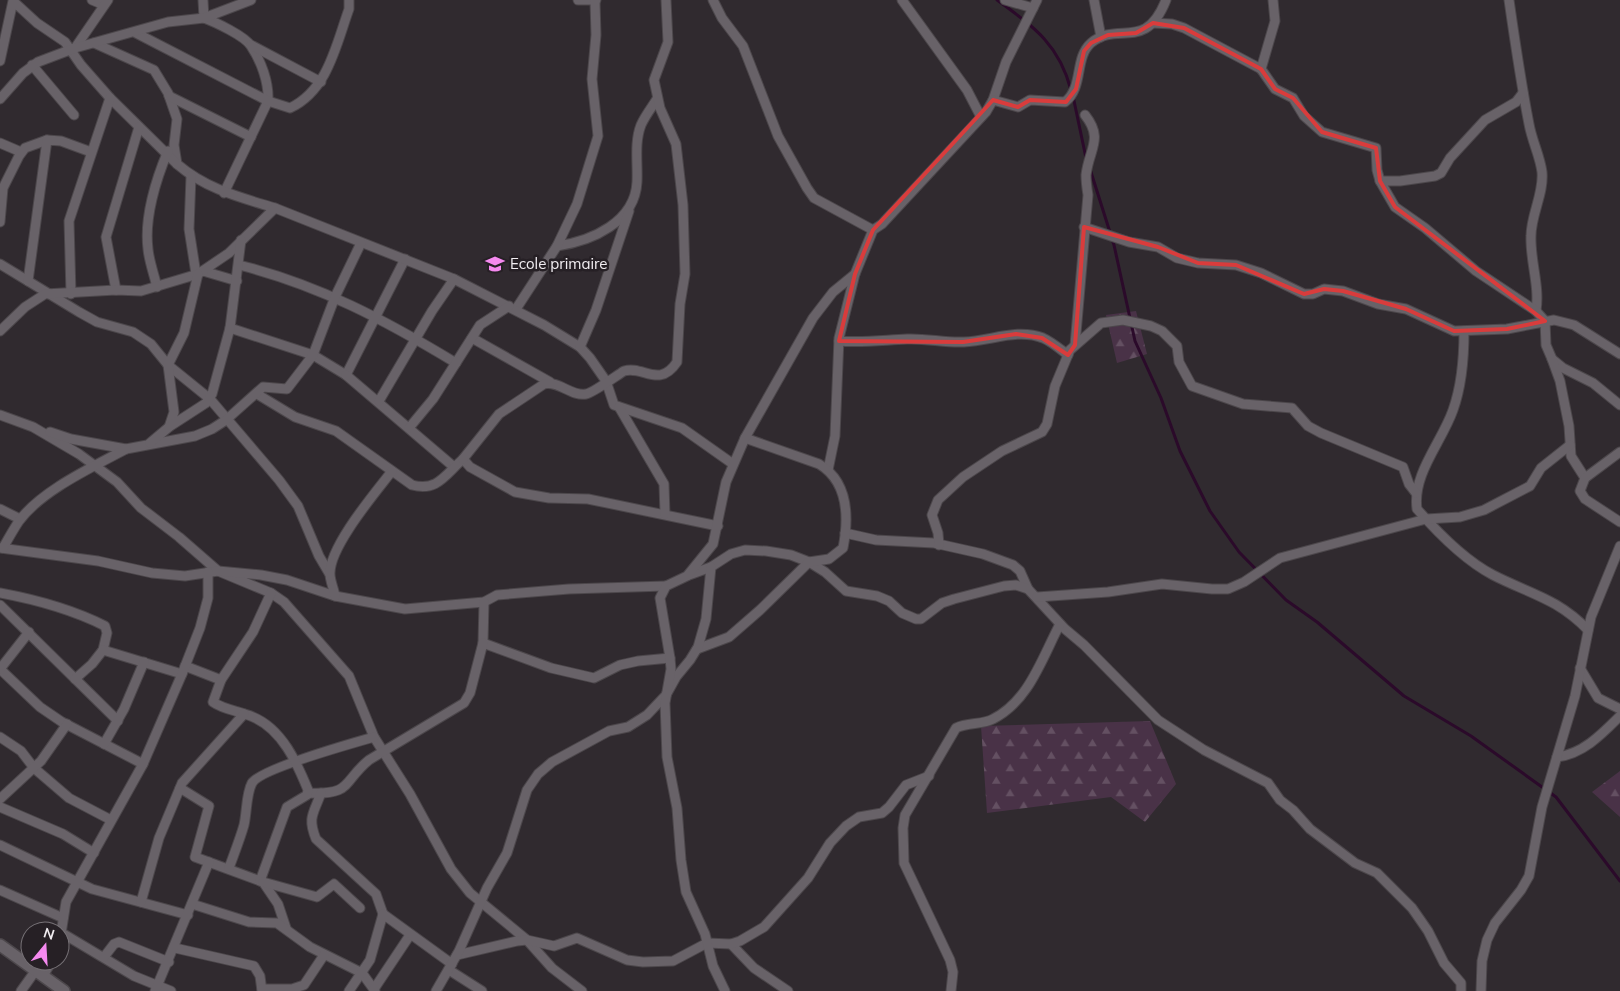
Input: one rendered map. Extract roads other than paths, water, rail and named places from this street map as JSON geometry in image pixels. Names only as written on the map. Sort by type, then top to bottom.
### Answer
[{"type":"street","points":[[13,0],[37,23],[73,49],[81,65],[110,98],[166,155],[191,176],[224,193],[275,208],[454,279],[512,308],[580,347],[606,381],[614,405],[682,428],[733,464]]},
{"type":"street","points":[[0,61],[13,0]]},
{"type":"street","points":[[73,49],[106,2],[92,0]]},
{"type":"street","points":[[203,0],[204,18]]},
{"type":"street","points":[[0,99],[32,65],[73,49],[136,33],[168,22],[204,18],[251,0]]},
{"type":"street","points":[[136,33],[268,101],[290,108],[303,102],[321,82],[349,9],[349,0]]},
{"type":"street","points":[[409,428],[433,399],[487,318],[512,308],[557,246],[577,204],[598,136],[592,80],[596,35],[595,1],[578,0]]},
{"type":"street","points":[[472,338],[550,382],[580,394],[588,394],[606,381],[629,370],[652,376],[673,369],[677,362],[680,304],[685,274],[683,205],[676,144],[658,99],[654,80],[668,42],[666,0]]},
{"type":"street","points":[[713,0],[722,18],[743,46],[778,136],[807,188],[814,198],[873,230]]},
{"type":"street","points":[[902,0],[967,90],[981,117]]},
{"type":"street","points":[[828,470],[835,436],[839,341],[855,274],[873,230],[882,224],[981,117],[993,100],[1006,62],[1035,4],[1005,0]]},
{"type":"street","points":[[1094,0],[1101,37]]},
{"type":"street","points":[[993,100],[1018,107],[1030,100],[1065,102],[1076,89],[1084,51],[1101,37],[1136,33],[1153,23],[1158,18],[1166,0]]},
{"type":"street","points":[[1261,69],[1275,22],[1273,0]]},
{"type":"street","points":[[1509,0],[1523,93],[1533,145],[1540,161],[1542,172],[1543,186],[1531,225],[1538,297],[1536,311]]},
{"type":"street","points":[[204,18],[321,82]]},
{"type":"street","points":[[1153,23],[1172,24],[1184,28],[1261,69],[1275,89],[1292,98],[1304,116],[1317,129],[1326,134],[1377,148],[1377,170],[1380,181],[1395,207],[1425,228],[1476,271],[1536,311],[1545,321],[1546,345],[1560,381],[1569,426],[1571,456],[1585,478]]},
{"type":"street","points":[[94,43],[154,70],[169,96],[177,119],[175,133],[177,164]]},
{"type":"street","points":[[224,193],[268,101],[268,81],[251,45]]},
{"type":"street","points":[[32,65],[74,115]]},
{"type":"street","points":[[1380,181],[1400,181],[1435,176],[1441,173],[1450,158],[1485,120],[1516,102],[1523,93]]},
{"type":"street","points":[[169,96],[251,137]]},
{"type":"street","points":[[71,294],[68,221],[110,98]]},
{"type":"street","points":[[580,347],[596,310],[630,210],[636,188],[639,132],[645,117],[658,99]]},
{"type":"street","points":[[1075,345],[1088,195],[1086,175],[1096,133],[1094,126],[1084,116]]},
{"type":"street","points":[[116,290],[106,237],[139,127]]},
{"type":"street","points":[[157,287],[148,250],[147,234],[156,189],[175,133]]},
{"type":"street","points":[[0,222],[3,188],[21,152],[47,140],[61,141],[91,152]]},
{"type":"street","points":[[28,281],[47,140]]},
{"type":"street","points":[[0,143],[21,152]]},
{"type":"street","points":[[168,427],[174,412],[168,365],[184,333],[199,273],[189,229],[191,176]]},
{"type":"street","points":[[0,331],[25,307],[45,294],[116,290],[141,291],[199,273],[229,253],[275,208]]},
{"type":"street","points":[[557,246],[587,239],[604,230],[630,210]]},
{"type":"street","points":[[1084,227],[1129,242],[1158,247],[1177,258],[1198,264],[1236,265],[1261,273],[1304,294],[1313,294],[1324,289],[1342,291],[1378,304],[1406,309],[1454,330],[1507,329],[1554,320],[1574,325],[1620,354]]},
{"type":"street","points":[[149,444],[168,427],[210,400],[230,328],[241,240]]},
{"type":"street","points":[[362,243],[335,297],[313,355],[287,389],[268,386],[212,429],[194,436],[126,449],[66,481],[20,519],[2,548],[98,561],[152,573],[185,576],[218,571],[287,580],[335,596],[405,609],[484,602],[507,594],[569,589],[666,586],[711,567],[731,554],[745,550],[791,555],[809,562],[824,572],[846,592],[877,596],[889,601],[902,613],[916,619],[921,619],[942,603],[954,598],[1016,585],[1028,589],[1037,597],[1060,624],[1084,645],[1158,720],[1204,750],[1268,783],[1280,800],[1293,810],[1310,829],[1355,863],[1377,873],[1412,908],[1428,932],[1444,964],[1457,977],[1461,991]]},
{"type":"street","points":[[346,375],[405,260]]},
{"type":"street","points":[[0,264],[45,294],[97,322],[142,337],[168,365],[210,400],[279,480],[298,506],[319,556],[329,573],[335,596]]},
{"type":"street","points":[[239,265],[295,280],[335,297],[415,338],[456,363]]},
{"type":"street","points":[[199,273],[237,281]]},
{"type":"street","points":[[687,576],[713,544],[726,482],[745,438],[813,318],[833,292],[855,274]]},
{"type":"street","points":[[379,401],[415,338],[454,279]]},
{"type":"street","points":[[939,545],[938,533],[932,522],[934,506],[963,478],[1002,451],[1042,432],[1047,424],[1055,386],[1075,345],[1101,323],[1123,320],[1151,326],[1162,332],[1177,346],[1179,362],[1192,386],[1243,404],[1292,408],[1314,430],[1403,467],[1416,493],[1417,509],[1464,556],[1480,568],[1550,600],[1572,614],[1588,630]]},
{"type":"street","points":[[230,328],[313,355],[346,375],[379,401],[454,467]]},
{"type":"street","points":[[1416,493],[1453,410],[1464,359],[1464,331]]},
{"type":"street","points":[[839,341],[865,343],[907,339],[963,342],[989,340],[1006,334],[1016,334],[1042,338],[1068,356]]},
{"type":"street","points":[[1552,359],[1564,368],[1593,383],[1620,405]]},
{"type":"street","points":[[257,394],[295,416],[336,430],[412,485],[426,488],[434,485],[463,459],[499,414],[528,394],[550,382]]},
{"type":"street","points":[[619,408],[664,484],[665,514]]},
{"type":"street","points":[[0,415],[71,439],[126,449]]},
{"type":"street","points":[[33,427],[117,482],[141,508],[179,537],[218,571],[271,593],[284,602],[349,676],[374,737],[410,794],[451,869],[470,893],[527,940],[552,968],[582,991]]},
{"type":"street","points":[[697,649],[729,636],[760,610],[809,562],[836,556],[843,548],[847,511],[844,495],[828,470],[819,464],[745,438]]},
{"type":"street","points":[[1037,597],[1090,594],[1162,584],[1212,590],[1228,589],[1244,582],[1280,558],[1426,519],[1472,514],[1525,490],[1541,468],[1570,445]]},
{"type":"street","points":[[1620,452],[1585,478],[1580,491],[1585,499],[1620,522]]},
{"type":"street","points":[[463,459],[470,467],[515,492],[549,498],[588,498],[718,526]]},
{"type":"street","points":[[329,573],[342,540],[392,471]]},
{"type":"street","points":[[0,509],[20,519]]},
{"type":"street","points":[[845,533],[876,540],[939,545],[983,554],[1013,565],[1020,571],[1028,589]]},
{"type":"street","points":[[1481,991],[1482,961],[1487,940],[1494,923],[1521,890],[1529,876],[1537,829],[1575,696],[1588,630],[1620,546]]},
{"type":"street","points":[[436,991],[457,955],[481,902],[507,853],[527,790],[538,774],[552,762],[609,731],[628,727],[636,723],[647,715],[666,694],[697,649],[706,618],[711,567]]},
{"type":"street","points":[[63,921],[66,902],[143,764],[184,670],[200,628],[208,598],[208,572]]},
{"type":"street","points":[[666,586],[660,598],[671,669],[666,694],[667,757],[677,808],[681,860],[686,892],[707,943],[713,966],[726,991]]},
{"type":"street","points":[[0,593],[51,603],[78,612],[105,626],[107,633],[103,650],[92,664],[75,679]]},
{"type":"street","points":[[271,593],[253,632],[221,680],[213,702],[255,718],[272,730],[295,763],[308,793]]},
{"type":"street","points":[[262,882],[287,807],[308,793],[322,793],[346,787],[362,765],[464,703],[470,694],[483,643],[484,602]]},
{"type":"street","points":[[0,605],[118,721]]},
{"type":"street","points":[[951,991],[952,972],[950,960],[904,863],[903,828],[905,816],[956,728],[962,725],[990,721],[1004,714],[1017,702],[1025,692],[1060,624]]},
{"type":"street","points":[[29,632],[0,669],[40,707],[67,724],[143,764]]},
{"type":"street","points":[[483,643],[551,668],[594,678],[620,665],[670,658]]},
{"type":"street","points":[[103,650],[144,662],[221,680]]},
{"type":"street","points":[[104,744],[118,721],[144,662]]},
{"type":"street","points":[[1580,668],[1598,698],[1620,709]]},
{"type":"street","points":[[141,902],[158,838],[184,779],[244,714]]},
{"type":"street","points":[[1557,757],[1571,755],[1598,738],[1620,716]]},
{"type":"street","points":[[1,796],[34,768],[67,724]]},
{"type":"street","points":[[0,737],[21,751],[34,768],[69,798],[111,820]]},
{"type":"street","points":[[229,868],[244,825],[253,781],[268,772],[333,748],[374,737]]},
{"type":"street","points":[[457,955],[527,940],[554,946],[577,938],[627,960],[642,962],[673,961],[707,943],[731,944],[740,942],[764,927],[808,878],[830,843],[846,826],[859,817],[882,813],[906,785],[929,776]]},
{"type":"street","points":[[180,788],[208,805],[194,856],[262,882],[317,897],[334,884],[360,908]]},
{"type":"street","points":[[322,793],[311,820],[311,828],[316,839],[376,894],[384,914],[482,991]]},
{"type":"street","points":[[0,807],[63,834],[94,853]]},
{"type":"street","points":[[0,845],[78,883],[112,896],[188,915]]},
{"type":"street","points":[[156,988],[175,948],[209,862]]},
{"type":"street","points":[[262,882],[278,904],[286,928]]},
{"type":"street","points":[[0,890],[63,918]]},
{"type":"street","points":[[192,904],[237,920],[273,922],[286,928],[324,955],[362,973],[374,990],[410,935]]},
{"type":"street","points":[[349,991],[371,957],[384,914]]},
{"type":"street","points":[[70,941],[104,957],[156,988],[171,991]]},
{"type":"street","points":[[104,957],[114,944],[119,942],[169,962]]},
{"type":"street","points":[[731,944],[754,968],[788,991]]},
{"type":"street","points":[[0,946],[64,991]]},
{"type":"street","points":[[175,948],[254,966],[260,976],[262,990],[292,989],[304,985],[324,955]]},
{"type":"street","points":[[21,991],[39,973]]},
{"type":"waterway","points":[[997,0],[1034,28],[1052,48],[1060,60],[1071,90]]},
{"type":"waterway","points":[[1073,96],[1086,158]]},
{"type":"waterway","points":[[1090,169],[1114,245],[1135,341],[1161,398],[1180,451],[1210,511],[1239,552],[1286,600],[1317,622],[1404,696],[1471,736],[1556,797],[1620,881]]},
{"type":"place","name":"Ecole primaire","points":[[495,264]]}]
